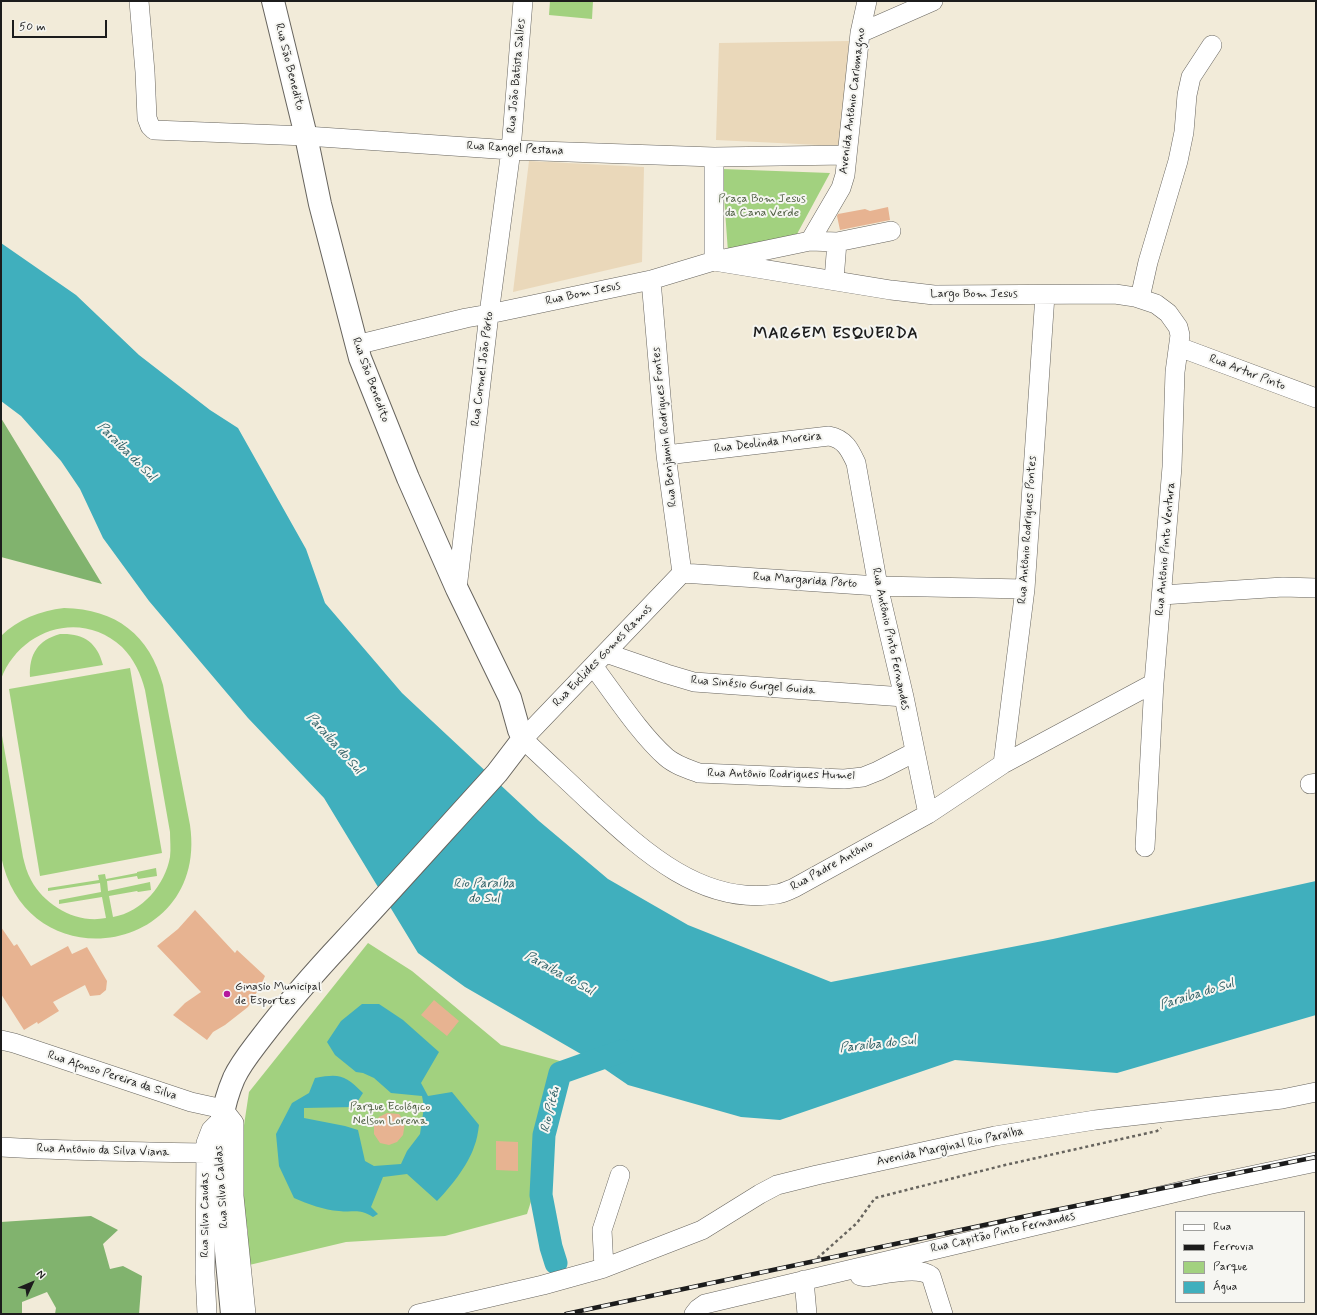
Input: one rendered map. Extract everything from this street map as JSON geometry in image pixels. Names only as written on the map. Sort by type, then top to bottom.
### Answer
[{"type":"main road","name":"Rua São Benedito","points":[[273,1],[306,136],[320,204],[360,358],[408,478],[457,589],[510,698],[518,730],[523,739]]},
{"type":"main road","name":"Rua Silva Caldas","points":[[232,1314],[212,1160],[219,1143],[222,1115],[234,1078],[248,1055],[278,1016],[316,971],[496,773],[523,739]]},
{"type":"street","name":"Rua Rangel Pestana","points":[[139,1],[147,118],[150,126],[154,130],[306,136],[511,150],[714,157],[846,155]]},
{"type":"street","name":"Rua João Batista Salles","points":[[511,150],[523,1]]},
{"type":"street","name":"Avenida Antônio Carlomagno","points":[[810,241],[841,188],[845,175],[860,33],[866,1]]},
{"type":"street","points":[[860,33],[933,1]]},
{"type":"street","points":[[1140,298],[1148,262],[1178,161],[1184,132],[1187,95],[1191,76],[1212,45]]},
{"type":"street","name":"Rua Coronel João Pôrto","points":[[457,589],[489,314],[511,150]]},
{"type":"street","points":[[714,157],[714,261]]},
{"type":"street","points":[[810,241],[837,242],[891,231]]},
{"type":"street","name":"Rua Bom Jesus","points":[[356,345],[466,318],[651,280],[714,261],[810,241]]},
{"type":"street","points":[[834,280],[837,242]]},
{"type":"street","name":"Largo Bom Jesus","points":[[714,261],[891,290],[934,295],[1115,294]]},
{"type":"street","name":"Rua Benjamin Rodrigues Fontes","points":[[651,280],[666,455],[682,573]]},
{"type":"street","name":"Rua Antônio Pinto Ventura","points":[[1115,294],[1136,297],[1156,304],[1168,313],[1178,327],[1180,336],[1175,372],[1172,468],[1154,683],[1144,847]]},
{"type":"street","name":"Rua Antônio Rodrigues Pontes","points":[[1003,764],[1025,588],[1045,295]]},
{"type":"street","name":"Rua Artur Pinto","points":[[1179,347],[1316,398]]},
{"type":"street","name":"Rua Deolinda Moreira","points":[[666,455],[829,436],[837,438],[846,444],[856,463]]},
{"type":"street","name":"Rua Antônio Pinto Fernandes","points":[[856,463],[878,586],[904,697],[928,814]]},
{"type":"street","name":"Rua Margarida Pôrto","points":[[682,573],[878,586],[1025,588]]},
{"type":"street","name":"Rua Euclides Gomes Ramos","points":[[523,739],[682,573]]},
{"type":"street","points":[[1162,595],[1283,586],[1316,588]]},
{"type":"street","name":"Rua Sinésio Gurgel Guida","points":[[600,660],[667,674],[694,682],[904,697]]},
{"type":"street","name":"Rua Antônio Rodrigues Humel","points":[[600,660],[644,734],[667,758],[680,766],[699,773],[844,780],[863,777],[915,752]]},
{"type":"street","name":"Rua Padre Antônio","points":[[523,739],[631,840],[658,860],[689,880],[726,892],[757,896],[778,894],[794,888],[928,814],[1003,764],[1154,683]]},
{"type":"street","name":"Rua Afonso Pereira da Silva","points":[[1,1040],[191,1102],[222,1115]]},
{"type":"street","name":"Avenida Marginal Rio Paraíba","points":[[418,1314],[543,1285],[604,1268],[702,1230],[777,1185],[817,1175],[1003,1135],[1095,1120],[1282,1099],[1316,1092]]},
{"type":"street","points":[[222,1115],[234,1123],[234,1196],[246,1314]]},
{"type":"street","name":"Rua Antônio da Silva Viana","points":[[1,1147],[100,1150],[212,1160]]},
{"type":"street","name":"Rua Silva Caudas","points":[[207,1314],[205,1273],[212,1160]]},
{"type":"street","name":"Rua Capitão Pinto Fernandes","points":[[694,1314],[698,1308],[705,1304],[1206,1184],[1316,1162]]},
{"type":"street","points":[[604,1268],[602,1230],[620,1175]]},
{"type":"street","points":[[841,1271],[866,1277],[910,1271],[929,1274],[943,1314]]},
{"type":"street","points":[[804,1280],[807,1314]]},
{"type":"path","points":[[812,1262],[857,1223],[875,1198],[1005,1165],[1157,1131],[1163,1127]]},
{"type":"shaded area","points":[[849,41],[840,146],[716,140],[719,43]]},
{"type":"shaded area","points":[[529,161],[644,167],[642,262],[513,292]]},
{"type":"green space","points":[[550,1],[593,1],[592,19],[549,15]]},
{"type":"green space","name":"Praça Bom Jesus da Cana Verde","points":[[722,169],[830,173],[797,234],[728,252]]},
{"type":"green space","points":[[1,418],[102,584],[1,557]]},
{"type":"green space","points":[[64,608],[100,613],[115,620],[128,628],[140,639],[149,652],[157,667],[163,685],[190,825],[188,869],[172,903],[145,926],[112,937],[77,937],[44,923],[17,897],[1,856],[1,730],[25,866],[37,889],[53,905],[63,911],[84,918],[106,918],[102,897],[59,904],[59,900],[101,892],[100,883],[48,891],[48,888],[99,880],[98,875],[105,874],[106,879],[156,868],[157,876],[138,879],[137,876],[107,881],[108,891],[150,882],[151,890],[109,896],[113,917],[124,914],[142,903],[150,896],[163,877],[170,857],[170,832],[145,690],[136,667],[122,647],[106,635],[88,629],[71,627],[53,630],[37,637],[22,648],[10,662],[1,679],[1,636],[22,620],[46,611]]},
{"type":"green space","points":[[60,634],[76,635],[88,640],[97,650],[103,665],[30,677],[31,661],[36,649],[46,640]]},
{"type":"green space","points":[[130,668],[162,853],[40,876],[9,689]]},
{"type":"green space","name":"Parque Ecológico Nelson Lorena","points":[[368,943],[412,971],[501,1045],[560,1061],[550,1111],[548,1148],[527,1214],[445,1236],[346,1242],[245,1266],[248,1231],[239,1195],[238,1165],[249,1092]]},
{"type":"green space","points":[[91,1216],[118,1230],[103,1244],[110,1269],[123,1266],[142,1276],[139,1314],[55,1314],[56,1308],[47,1292],[22,1302],[22,1314],[1,1314],[1,1222]]},
{"type":"water","name":"Rio Paraíba do Sul","points":[[1,243],[76,295],[139,355],[210,410],[238,428],[306,549],[325,603],[402,693],[539,821],[608,879],[688,925],[831,982],[1053,939],[1316,881],[1316,1015],[1117,1073],[955,1060],[780,1120],[741,1117],[628,1085],[593,1061],[465,987],[418,953],[324,798],[248,718],[149,601],[103,538],[80,489],[61,461],[21,416],[1,401]]},
{"type":"water","points":[[362,1004],[379,1004],[403,1020],[439,1052],[421,1083],[428,1096],[452,1092],[479,1125],[476,1142],[468,1161],[453,1183],[437,1201],[407,1174],[383,1177],[371,1207],[378,1214],[373,1217],[360,1212],[339,1211],[322,1208],[294,1198],[279,1166],[276,1134],[292,1103],[309,1093],[315,1078],[331,1076],[342,1077],[351,1082],[363,1093],[354,1107],[304,1108],[304,1118],[358,1130],[365,1161],[374,1166],[401,1164],[407,1151],[420,1134],[424,1107],[422,1096],[391,1093],[374,1078],[363,1073],[356,1072],[335,1055],[327,1042],[341,1021]]},
{"type":"building","points":[[888,207],[890,220],[840,230],[837,216],[838,214],[865,209],[870,211]]},
{"type":"building","points":[[195,910],[235,953],[237,950],[265,976],[248,1007],[225,1025],[213,1032],[207,1040],[173,1015],[185,1003],[201,992],[157,946],[178,929]]},
{"type":"building","points":[[1,927],[14,946],[17,944],[31,966],[68,946],[72,954],[87,947],[107,981],[106,990],[100,995],[90,996],[85,985],[53,1002],[59,1011],[38,1024],[37,1022],[24,1030],[1,994]]},
{"type":"building","points":[[434,1000],[459,1021],[447,1036],[421,1015]]},
{"type":"building","points":[[387,1113],[399,1114],[405,1123],[403,1135],[397,1142],[389,1145],[380,1143],[374,1134],[374,1124],[379,1117]]},
{"type":"building","points":[[496,1141],[518,1142],[518,1171],[496,1170]]},
{"type":"waterway","name":"Rio Pitéu","points":[[556,1263],[551,1247],[541,1195],[544,1135],[560,1073],[622,1051]]},
{"type":"railway","points":[[566,1314],[1036,1214],[1316,1157]]},
{"type":"place","name":"Ginasio Municipal de Esportes","points":[[227,994]]},
{"type":"district","name":"MARGEM ESQUERDA","points":[[836,335]]},
{"type":"water label","name":"Paraiba do Sul","points":[[126,452]]},
{"type":"water label","name":"Paraiba do Sul","points":[[334,744]]},
{"type":"water label","name":"Paraiba do Sul","points":[[559,974]]},
{"type":"water label","name":"Paraiba do Sul","points":[[1197,995]]},
{"type":"water label","name":"Paraiba do Sul","points":[[878,1045]]}]
